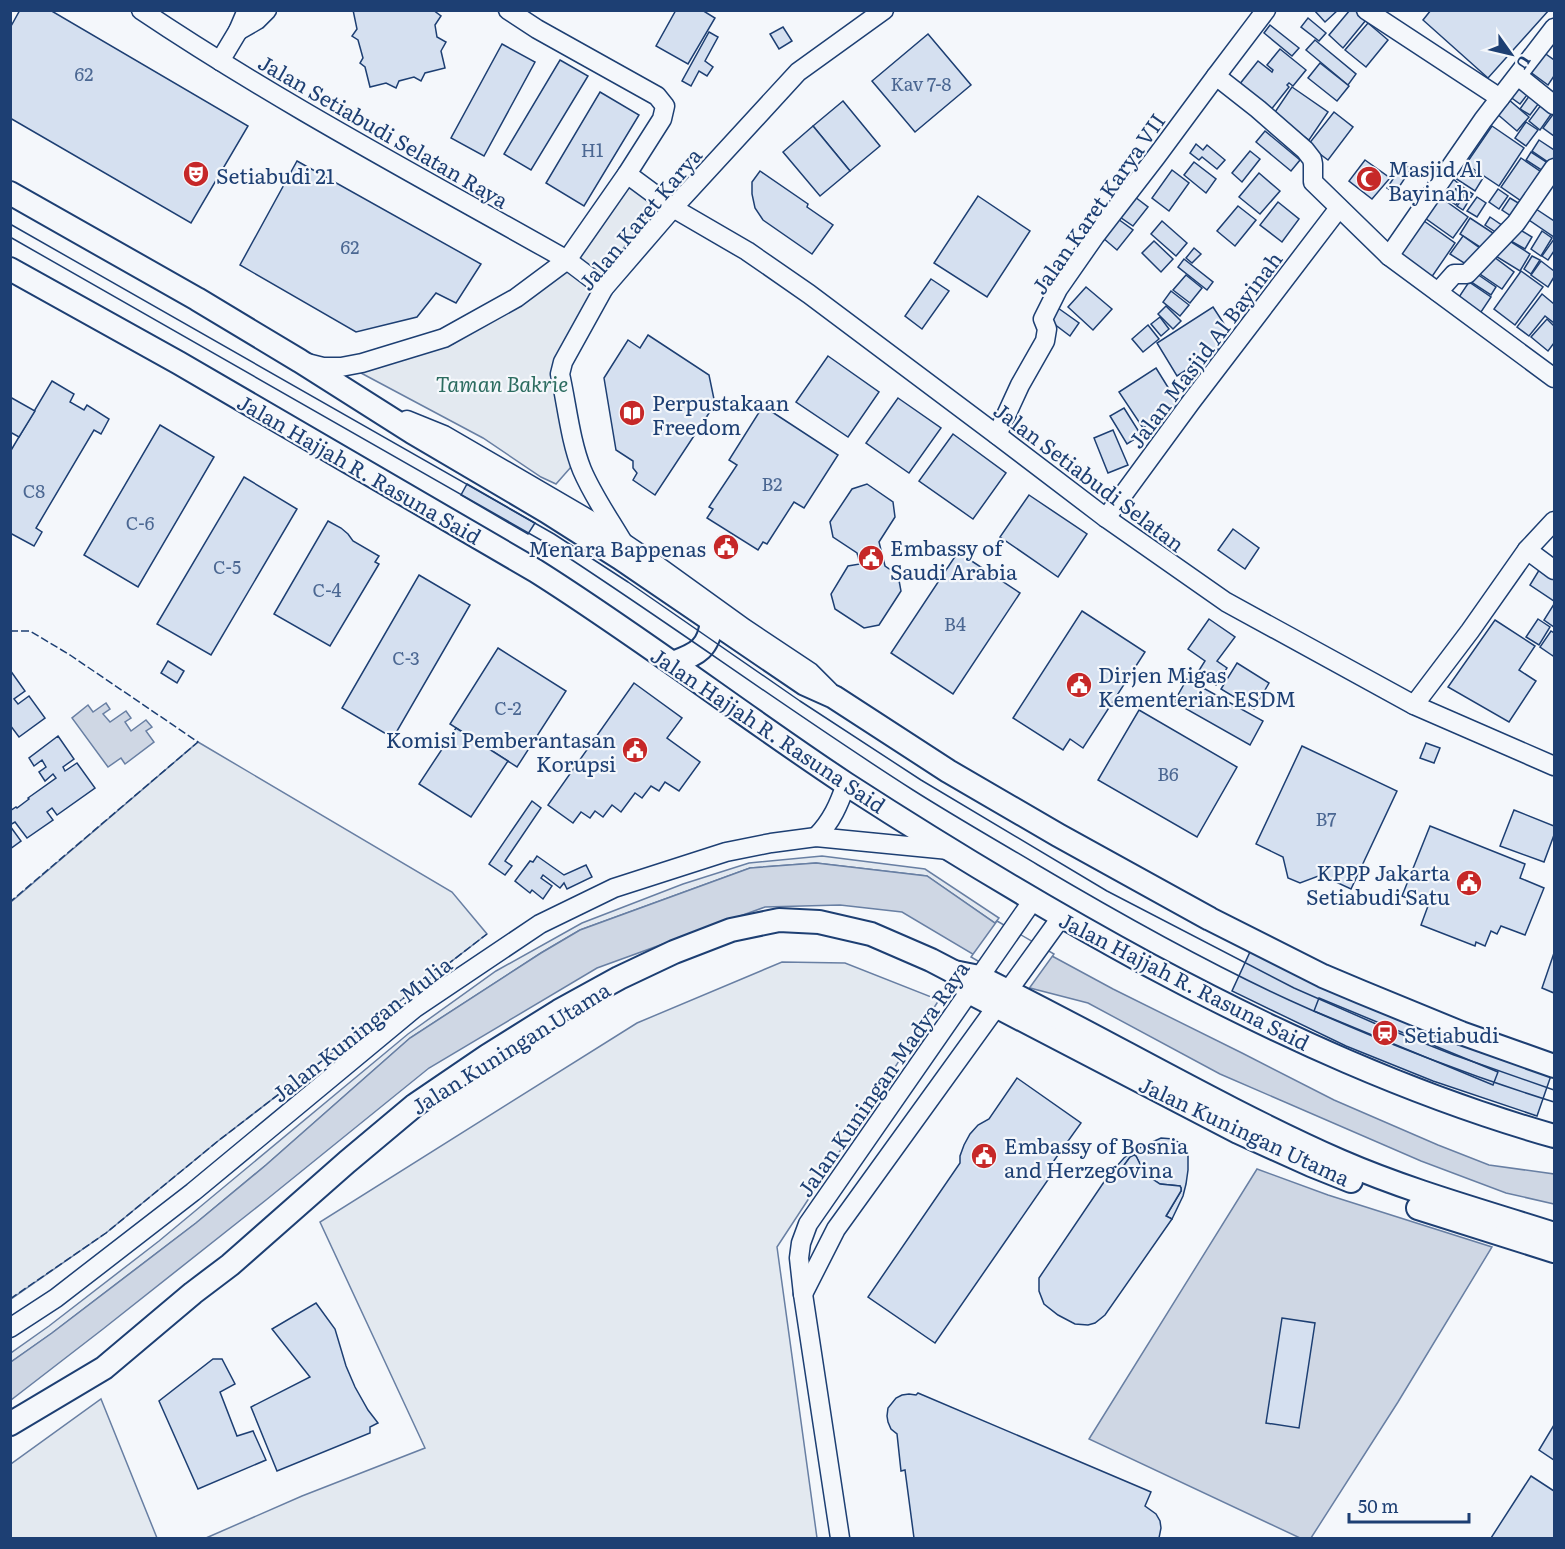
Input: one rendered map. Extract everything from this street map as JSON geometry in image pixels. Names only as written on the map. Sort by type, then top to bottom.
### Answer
[{"type":"main road","points":[[10,193],[197,299],[412,432],[546,511],[620,558],[805,684],[834,697],[948,771],[1058,836],[1220,924],[1323,976],[1461,1033],[1554,1066]]},
{"type":"main road","name":"Jalan Hajjah R. Rasuna Said","points":[[10,269],[218,385],[502,550],[568,591],[846,784],[1033,900],[1207,995],[1349,1063],[1439,1098],[1554,1136]]},
{"type":"main road","points":[[673,663],[696,654],[721,627]]},
{"type":"main road","points":[[707,686],[708,666],[721,638],[721,627]]},
{"type":"main road","name":"Jalan Kuningan Utama","points":[[10,1424],[104,1368],[230,1265],[415,1105],[487,1056],[559,1011],[619,978],[675,952],[731,930],[779,920],[819,922],[871,934],[954,972],[978,979],[1246,1117],[1341,1161],[1424,1193],[1554,1234]]},
{"type":"main road","name":"Jalan Kuningan Utama","points":[[1006,994],[1238,1132],[1311,1165],[1418,1208],[1554,1251]]},
{"type":"street","name":"Jalan Setiabudi Selatan Raya","points":[[141,10],[295,106],[567,260],[603,288]]},
{"type":"street","points":[[220,61],[238,31],[247,10]]},
{"type":"street","points":[[238,31],[257,20],[267,10]]},
{"type":"street","points":[[300,361],[323,367],[341,367],[362,363],[444,338],[516,298],[567,260],[662,119],[665,106],[657,96],[537,29],[508,10]]},
{"type":"street","name":"Jalan Karet Karya","points":[[624,544],[591,489],[582,469],[575,448],[560,374],[562,362],[603,288],[798,72],[884,10]]},
{"type":"street","name":"Jalan Karet Karya VII","points":[[997,435],[1020,385],[1045,341],[1047,329],[1043,319],[1058,290],[1101,228],[1266,10]]},
{"type":"street","points":[[1366,10],[1500,98]]},
{"type":"street","points":[[1389,256],[1483,120],[1554,28]]},
{"type":"street","points":[[1216,75],[1305,150],[1312,159],[1313,182],[1389,256],[1554,378]]},
{"type":"street","points":[[1518,76],[1554,105]]},
{"type":"street","points":[[1438,292],[1454,274],[1467,274],[1516,223],[1554,168]]},
{"type":"street","name":"Jalan Setiabudi Selatan","points":[[627,174],[674,208],[747,251],[833,312],[1106,518],[1226,602],[1414,705],[1554,766]]},
{"type":"street","name":"Jalan Masjid Al Bayinah","points":[[1106,518],[1339,208]]},
{"type":"street","points":[[374,407],[444,435],[590,520],[810,672],[834,697]]},
{"type":"street","points":[[1414,705],[1527,550],[1554,521]]},
{"type":"street","points":[[1527,550],[1554,570]]},
{"type":"street","points":[[816,837],[827,826],[846,784]]},
{"type":"street","name":"Jalan Kuningan Mulia","points":[[10,1328],[56,1298],[193,1192],[415,1008],[540,924],[614,888],[726,852],[816,837],[951,850]]},
{"type":"street","name":"Jalan Kuningan Madya Raya","points":[[840,1539],[803,1294],[801,1243],[808,1224],[1033,900]]},
{"type":"street","points":[[803,1294],[836,1228],[1062,916]]},
{"type":"green space","name":"Taman Bakrie","points":[[629,185],[655,204],[595,288],[561,359],[571,467],[556,484],[541,477],[483,438],[361,373],[394,360],[453,344],[512,302]]},
{"type":"green space","points":[[198,742],[452,892],[487,934],[218,1141],[106,1233],[11,1299],[11,902]]},
{"type":"green space","points":[[822,856],[925,869],[999,918],[995,923],[927,876],[816,863],[750,868],[580,930],[410,1038],[266,1165],[196,1223],[11,1362],[11,1353],[159,1241],[408,1034],[496,971],[582,923],[683,884],[749,863]]},
{"type":"green space","points":[[782,962],[845,963],[939,1000],[777,1247],[817,1538],[206,1538],[302,1496],[425,1448],[320,1222],[637,1023]]},
{"type":"green space","points":[[101,1399],[157,1538],[11,1538],[11,1464]]},
{"type":"shaded area","points":[[106,703],[110,709],[103,714],[110,722],[126,711],[131,718],[125,722],[131,731],[146,720],[152,727],[146,731],[154,742],[125,764],[121,758],[108,767],[72,718],[88,705],[93,712]]},
{"type":"shaded area","points":[[816,863],[927,876],[995,923],[1052,956],[1334,1100],[1489,1165],[1554,1174],[1554,1204],[1506,1193],[1421,1161],[1220,1074],[1088,1003],[1030,988],[902,912],[840,905],[765,907],[597,968],[429,1068],[266,1200],[11,1400],[11,1362],[196,1223],[266,1165],[410,1038],[580,930],[750,868]]},
{"type":"shaded area","points":[[1257,1169],[1328,1195],[1492,1247],[1398,1402],[1311,1538],[1300,1538],[1089,1439]]},
{"type":"pier","points":[[997,921],[1054,954],[1028,990],[971,957]]},
{"type":"building","points":[[20,10],[50,10],[248,126],[191,223],[10,118],[10,28]]},
{"type":"building","points":[[353,10],[433,10],[441,16],[435,25],[437,37],[446,42],[441,51],[445,68],[425,73],[421,81],[414,77],[399,81],[396,88],[386,83],[370,87],[365,67],[360,63],[363,58],[358,40],[352,36],[357,29]]},
{"type":"building","points":[[676,10],[702,10],[715,18],[688,64],[656,46]]},
{"type":"building","points":[[1314,10],[1338,10],[1325,22]]},
{"type":"building","points":[[1350,10],[1355,10],[1366,20],[1343,48],[1329,35]]},
{"type":"building","points":[[1431,10],[1549,10],[1488,78],[1423,20]]},
{"type":"building","points":[[1308,18],[1326,33],[1319,41],[1301,27]]},
{"type":"building","points":[[1368,23],[1388,40],[1366,67],[1345,50]]},
{"type":"building","points":[[1270,25],[1299,48],[1292,56],[1264,33]]},
{"type":"building","points":[[783,27],[792,41],[779,49],[770,34]]},
{"type":"building","points":[[709,32],[718,37],[705,61],[713,67],[707,76],[699,71],[691,86],[682,81]]},
{"type":"building","points":[[928,34],[971,85],[915,132],[872,81]]},
{"type":"building","points":[[1315,40],[1356,74],[1348,85],[1306,50]]},
{"type":"building","points":[[502,44],[535,62],[484,156],[451,138]]},
{"type":"building","points":[[1280,49],[1306,70],[1293,86],[1289,83],[1287,85],[1289,87],[1270,111],[1239,85],[1258,61],[1272,72],[1273,70],[1267,65]]},
{"type":"building","points":[[1543,52],[1554,60],[1554,76],[1548,85],[1529,71]]},
{"type":"building","points":[[560,60],[588,76],[531,170],[504,154]]},
{"type":"building","points":[[1320,63],[1349,86],[1337,101],[1308,78]]},
{"type":"building","points":[[1519,82],[1530,91],[1520,104],[1509,96]]},
{"type":"building","points":[[1292,87],[1328,112],[1309,140],[1273,115]]},
{"type":"building","points":[[600,92],[639,115],[584,206],[546,183]]},
{"type":"building","points":[[1532,92],[1542,99],[1530,115],[1520,109]]},
{"type":"building","points":[[1508,99],[1529,117],[1517,131],[1496,113]]},
{"type":"building","points":[[843,101],[880,146],[850,171],[813,126]]},
{"type":"building","points":[[1544,101],[1554,110],[1540,130],[1529,121]]},
{"type":"building","points":[[1334,112],[1353,127],[1328,160],[1308,145]]},
{"type":"building","points":[[1554,113],[1554,136],[1543,128]]},
{"type":"building","points":[[1526,122],[1538,130],[1526,146],[1515,138]]},
{"type":"building","points":[[813,126],[850,171],[820,196],[783,152]]},
{"type":"building","points":[[1492,126],[1524,148],[1499,186],[1466,164]]},
{"type":"building","points":[[1265,131],[1300,160],[1291,171],[1256,142]]},
{"type":"building","points":[[1539,140],[1554,150],[1554,160],[1551,164],[1532,151]]},
{"type":"building","points":[[1196,144],[1203,150],[1207,145],[1225,160],[1217,169],[1202,157],[1199,160],[1190,153]]},
{"type":"building","points":[[1250,151],[1260,159],[1242,182],[1232,173]]},
{"type":"building","points":[[1531,152],[1551,165],[1546,173],[1526,160]]},
{"type":"building","points":[[1521,158],[1547,176],[1527,205],[1501,187]]},
{"type":"building","name":"Masjid Al Bayinah","points":[[1365,160],[1390,178],[1372,199],[1349,181]]},
{"type":"building","points":[[297,161],[481,264],[456,303],[436,293],[417,317],[356,332],[240,265]]},
{"type":"building","points":[[1194,162],[1216,179],[1206,193],[1184,175]]},
{"type":"building","points":[[1461,163],[1483,178],[1475,191],[1452,176]]},
{"type":"building","points":[[1403,164],[1411,169],[1395,193],[1387,188]]},
{"type":"building","points":[[1172,170],[1189,183],[1169,211],[1152,198]]},
{"type":"building","points":[[760,171],[808,204],[807,207],[833,225],[812,254],[763,220],[755,208],[752,182]]},
{"type":"building","points":[[1259,173],[1280,191],[1260,214],[1239,197]]},
{"type":"building","points":[[1452,178],[1459,184],[1449,199],[1441,193]]},
{"type":"building","points":[[1460,185],[1467,190],[1456,205],[1449,200]]},
{"type":"building","points":[[1498,189],[1508,196],[1499,209],[1489,202]]},
{"type":"building","points":[[1468,191],[1473,194],[1463,210],[1457,206]]},
{"type":"building","points":[[978,196],[1030,231],[987,297],[934,263]]},
{"type":"building","points":[[1135,197],[1148,207],[1133,226],[1120,217]]},
{"type":"building","points":[[1440,197],[1468,217],[1453,238],[1425,218]]},
{"type":"building","points":[[1477,197],[1486,203],[1477,217],[1467,211]]},
{"type":"building","points":[[1510,198],[1525,207],[1517,220],[1502,210]]},
{"type":"building","points":[[1278,202],[1299,219],[1282,242],[1260,225]]},
{"type":"building","points":[[1238,206],[1256,220],[1235,246],[1217,231]]},
{"type":"building","points":[[1536,209],[1554,221],[1554,237],[1529,220]]},
{"type":"building","points":[[1490,217],[1506,228],[1500,235],[1485,225]]},
{"type":"building","points":[[1470,218],[1496,235],[1486,251],[1460,234]]},
{"type":"building","points":[[1118,219],[1133,230],[1117,250],[1103,238]]},
{"type":"building","points":[[1162,221],[1187,243],[1176,256],[1151,234]]},
{"type":"building","points":[[1424,221],[1455,243],[1431,278],[1399,256]]},
{"type":"building","points":[[1517,228],[1532,237],[1525,249],[1509,240]]},
{"type":"building","points":[[1542,231],[1552,238],[1541,256],[1531,249]]},
{"type":"building","points":[[1463,236],[1484,251],[1472,268],[1450,254]]},
{"type":"building","points":[[1505,238],[1530,254],[1520,271],[1494,255]]},
{"type":"building","points":[[1554,239],[1554,251],[1548,260],[1542,256]]},
{"type":"building","points":[[1154,241],[1173,259],[1161,272],[1142,253]]},
{"type":"building","points":[[1194,248],[1201,254],[1192,263],[1186,258]]},
{"type":"building","points":[[1490,254],[1514,272],[1502,289],[1477,272]]},
{"type":"building","points":[[1532,256],[1540,260],[1531,274],[1524,269]]},
{"type":"building","points":[[1184,259],[1213,282],[1207,290],[1178,267]]},
{"type":"building","points":[[1541,261],[1554,271],[1554,277],[1548,287],[1531,275]]},
{"type":"building","points":[[1521,271],[1543,287],[1515,325],[1494,309]]},
{"type":"building","points":[[1477,274],[1496,287],[1491,295],[1471,282]]},
{"type":"building","points":[[1186,275],[1202,288],[1190,303],[1173,290]]},
{"type":"building","points":[[931,279],[949,291],[922,329],[905,316]]},
{"type":"building","points":[[1469,282],[1491,297],[1477,318],[1455,303]]},
{"type":"building","points":[[1086,287],[1112,309],[1093,330],[1068,307]]},
{"type":"building","points":[[1171,291],[1189,305],[1180,316],[1163,302]]},
{"type":"building","points":[[1542,294],[1554,304],[1554,323],[1545,316],[1529,336],[1517,327]]},
{"type":"building","points":[[1166,306],[1181,321],[1173,329],[1158,314]]},
{"type":"building","points":[[1213,307],[1234,339],[1177,376],[1157,343]]},
{"type":"building","points":[[1058,308],[1079,323],[1070,336],[1049,320]]},
{"type":"building","points":[[1160,317],[1169,329],[1161,336],[1151,324]]},
{"type":"building","points":[[1547,319],[1554,326],[1554,343],[1548,351],[1531,337]]},
{"type":"building","points":[[1148,325],[1159,339],[1143,352],[1132,339]]},
{"type":"building","points":[[648,335],[709,375],[715,404],[655,495],[633,480],[637,473],[633,468],[633,461],[616,450],[604,378],[628,340],[640,348]]},
{"type":"building","points":[[828,356],[879,392],[848,437],[796,402]]},
{"type":"building","points":[[1156,368],[1179,405],[1143,428],[1119,392]]},
{"type":"building","points":[[52,381],[74,394],[70,402],[84,410],[87,405],[109,419],[101,434],[94,430],[36,528],[42,532],[34,546],[10,533],[10,452]]},
{"type":"building","points":[[10,397],[35,411],[19,437],[10,432]]},
{"type":"building","points":[[898,398],[941,428],[909,473],[866,443]]},
{"type":"building","name":"Menara Bappenas","points":[[763,406],[838,455],[804,508],[794,502],[767,544],[763,542],[758,550],[707,518],[713,509],[709,507],[737,465],[729,460]]},
{"type":"building","points":[[1124,408],[1141,435],[1127,444],[1110,416]]},
{"type":"building","points":[[160,425],[214,457],[138,587],[84,555]]},
{"type":"building","points":[[1113,430],[1128,465],[1108,473],[1094,438]]},
{"type":"building","points":[[953,434],[1006,473],[973,519],[919,481]]},
{"type":"building","points":[[244,477],[297,509],[211,655],[157,624]]},
{"type":"building","points":[[467,484],[535,523],[528,534],[461,495]]},
{"type":"building","name":"Embassy of Saudi Arabia","points":[[867,484],[893,502],[895,517],[879,542],[885,566],[898,575],[901,591],[879,625],[864,628],[835,609],[831,594],[848,566],[860,564],[857,553],[833,537],[830,522],[852,489]]},
{"type":"building","points":[[1029,495],[1087,534],[1058,577],[1000,537]]},
{"type":"building","points":[[328,521],[341,528],[353,541],[379,556],[375,562],[379,564],[330,646],[274,614]]},
{"type":"building","points":[[1233,529],[1259,548],[1245,569],[1218,550]]},
{"type":"building","points":[[958,552],[1020,593],[953,694],[891,653]]},
{"type":"building","points":[[1541,567],[1554,575],[1554,601],[1530,585]]},
{"type":"building","points":[[419,575],[470,605],[393,738],[342,708]]},
{"type":"building","points":[[1554,604],[1554,627],[1544,620]]},
{"type":"building","name":"Dirjen Migas Kementerian ESDM","points":[[1082,611],[1145,652],[1083,748],[1070,739],[1063,750],[1013,718]]},
{"type":"building","points":[[1209,619],[1235,637],[1217,661],[1227,668],[1216,685],[1198,672],[1205,661],[1188,649]]},
{"type":"building","points":[[1538,619],[1550,627],[1539,645],[1526,637]]},
{"type":"building","points":[[1495,620],[1535,646],[1519,670],[1536,681],[1509,722],[1448,687]]},
{"type":"building","points":[[1551,631],[1554,633],[1553,656],[1540,647]]},
{"type":"building","points":[[498,648],[566,691],[517,767],[450,724]]},
{"type":"building","points":[[168,661],[184,671],[177,683],[161,673]]},
{"type":"building","points":[[1237,663],[1269,683],[1254,709],[1221,689]]},
{"type":"building","points":[[10,670],[25,691],[14,699],[18,704],[29,696],[45,718],[19,737],[10,725]]},
{"type":"building","points":[[1187,679],[1263,721],[1250,745],[1174,702]]},
{"type":"building","name":"Komisi Pemberantasan Korupsi","points":[[634,683],[682,718],[667,738],[700,762],[679,791],[665,782],[659,791],[651,786],[642,798],[635,793],[621,812],[612,805],[603,817],[595,811],[590,818],[581,812],[573,823],[548,805]]},
{"type":"building","points":[[1139,710],[1237,767],[1197,837],[1098,780]]},
{"type":"building","points":[[456,728],[508,761],[471,817],[419,784]]},
{"type":"building","points":[[58,736],[74,759],[63,767],[65,771],[77,763],[95,788],[57,815],[52,808],[47,812],[53,820],[27,838],[15,822],[10,825],[10,811],[56,778],[53,774],[45,781],[39,772],[46,767],[42,760],[34,766],[29,758]]},
{"type":"building","points":[[1426,743],[1440,748],[1434,763],[1420,758]]},
{"type":"building","points":[[1302,746],[1397,791],[1351,889],[1321,875],[1300,883],[1288,878],[1283,857],[1256,844]]},
{"type":"building","points":[[532,801],[541,808],[505,861],[512,866],[505,875],[489,864]]},
{"type":"building","points":[[1514,810],[1554,826],[1554,835],[1544,862],[1500,846]]},
{"type":"building","points":[[10,826],[21,841],[10,849]]},
{"type":"building","name":"KPPP Jakarta Setiabudi Satu","points":[[1430,826],[1525,864],[1520,878],[1544,888],[1525,935],[1501,926],[1497,934],[1491,931],[1485,946],[1476,942],[1475,946],[1421,925],[1428,906],[1402,896]]},
{"type":"building","points":[[537,856],[564,875],[586,865],[592,877],[567,889],[564,883],[560,888],[543,875],[541,878],[552,886],[543,899],[532,890],[530,893],[515,881],[530,861],[533,862]]},
{"type":"building","points":[[1256,939],[1554,1067],[1537,1116],[1433,1081],[1346,1046],[1232,991]]},
{"type":"building","points":[[1554,953],[1554,993],[1542,988]]},
{"type":"building","points":[[1319,998],[1498,1072],[1493,1085],[1314,1011]]},
{"type":"building","points":[[1017,1078],[1081,1123],[1053,1162],[1052,1174],[935,1343],[868,1297],[960,1163],[960,1156],[970,1134],[978,1125],[989,1119]]},
{"type":"building","points":[[1161,1138],[1178,1142],[1188,1156],[1183,1196],[1172,1219],[1166,1216],[1181,1191],[1180,1186],[1160,1184],[1145,1174],[1136,1156],[1130,1157],[1114,1179],[1108,1176],[1133,1151]]},
{"type":"building","points":[[1134,1155],[1145,1174],[1160,1184],[1180,1186],[1181,1191],[1166,1216],[1172,1219],[1105,1315],[1095,1323],[1075,1324],[1044,1304],[1039,1291],[1039,1278],[1108,1176],[1114,1179]]},
{"type":"building","points":[[316,1303],[335,1329],[355,1387],[378,1423],[370,1427],[370,1433],[277,1471],[251,1407],[310,1377],[272,1329]]},
{"type":"building","points":[[1282,1318],[1315,1323],[1299,1428],[1266,1423]]},
{"type":"building","points":[[213,1359],[222,1359],[235,1384],[220,1392],[237,1436],[253,1431],[266,1460],[198,1489],[159,1401]]},
{"type":"building","points":[[918,1393],[1151,1492],[1145,1506],[1156,1514],[1160,1521],[1159,1538],[914,1538],[905,1470],[901,1471],[897,1434],[891,1429],[887,1416],[888,1408],[896,1398]]},
{"type":"building","points":[[1554,1425],[1554,1460],[1539,1450]]},
{"type":"building","points":[[1531,1476],[1554,1491],[1554,1538],[1491,1538]]},
{"type":"tram line","points":[[10,224],[554,534],[921,780],[1107,891],[1294,988],[1454,1055],[1554,1090]]},
{"type":"tram line","points":[[10,237],[546,543],[913,790],[1130,918],[1224,969],[1321,1014],[1453,1068],[1554,1102]]},
{"type":"fence","points":[[10,631],[30,631],[70,655],[198,742],[10,902]]},
{"type":"fence","points":[[10,1299],[106,1233],[218,1141],[487,934]]},
{"type":"place","name":"Setiabudi 21","points":[[196,174]]},
{"type":"place","name":"Masjid Al Bayinah","points":[[1369,179]]},
{"type":"place","name":"Perpustakaan Freedom","points":[[632,413]]},
{"type":"place","name":"Menara Bappenas","points":[[726,547]]},
{"type":"place","name":"Embassy of Saudi Arabia","points":[[871,558]]},
{"type":"place","name":"Dirjen Migas Kementerian ESDM","points":[[1079,685]]},
{"type":"place","name":"Komisi Pemberantasan Korupsi","points":[[635,750]]},
{"type":"place","name":"KPPP Jakarta Setiabudi Satu","points":[[1469,883]]},
{"type":"place","name":"Setiabudi","points":[[1385,1033]]},
{"type":"place","name":"Embassy of Bosnia and Herzegovina","points":[[984,1156]]}]
